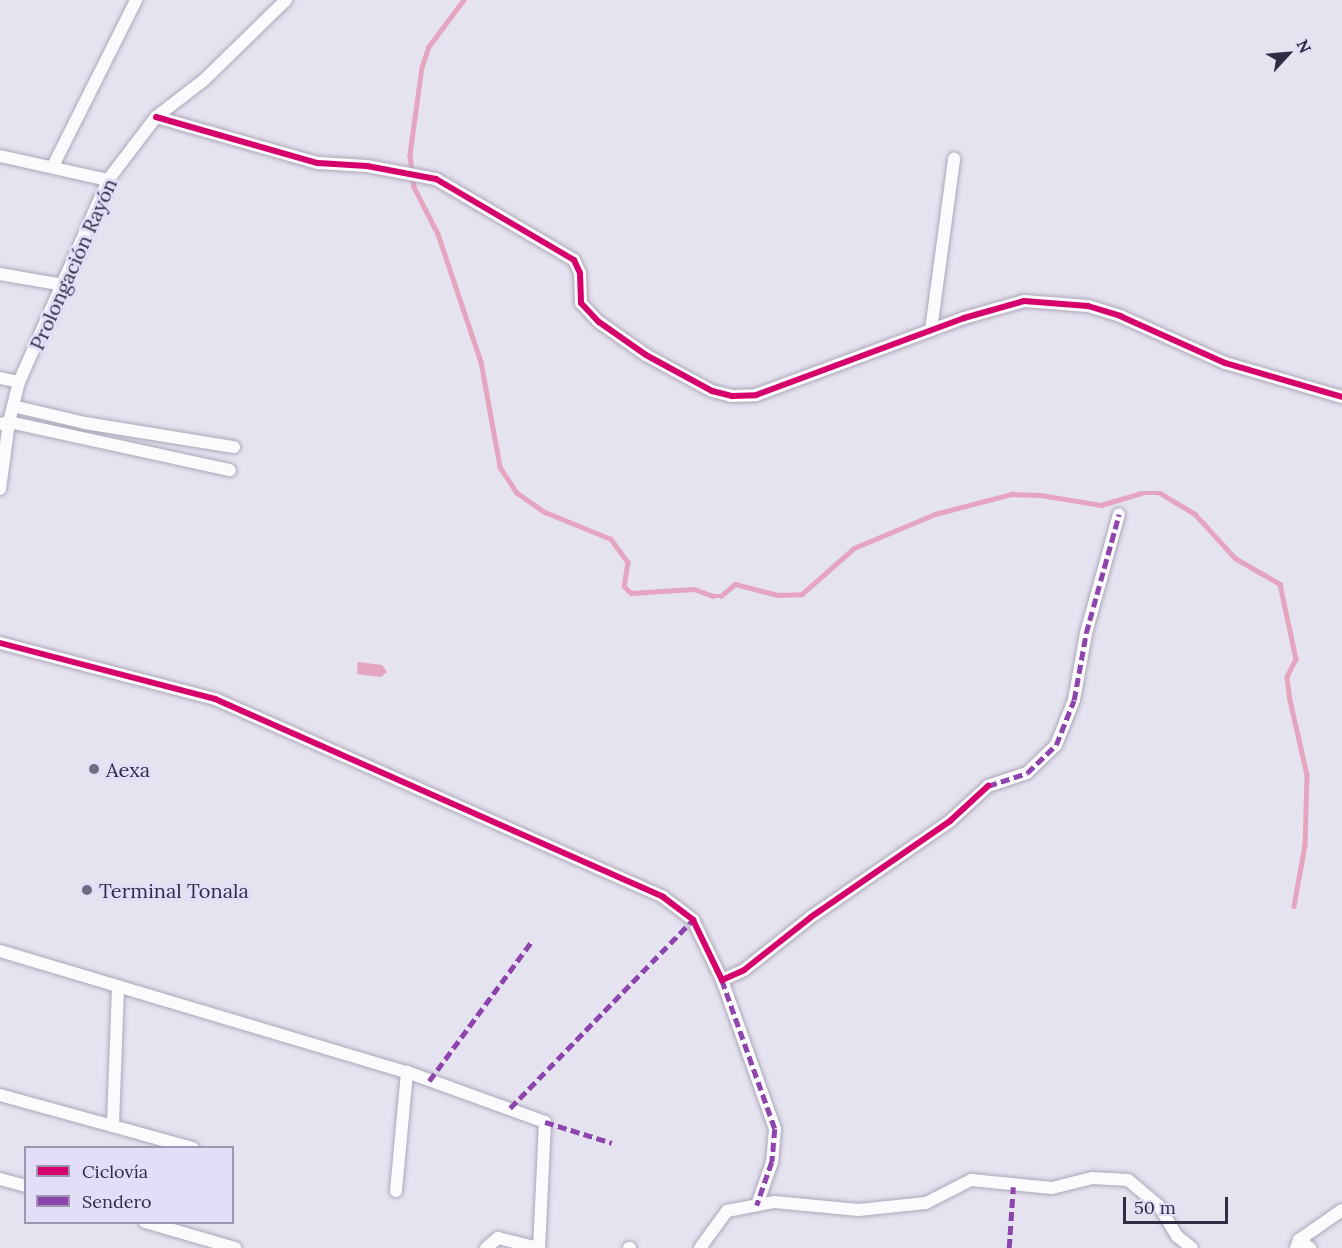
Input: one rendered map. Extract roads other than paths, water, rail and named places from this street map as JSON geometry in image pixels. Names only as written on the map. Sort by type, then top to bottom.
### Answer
[{"type":"street","points":[[52,166],[136,0]]},
{"type":"street","name":"Prolongación Rayón","points":[[0,489],[4,423],[13,406],[19,382],[64,285],[108,180],[156,117],[204,80],[286,0]]},
{"type":"street","points":[[156,117],[318,163],[367,166],[423,174],[560,249],[574,260],[580,273],[578,292],[582,303],[599,322],[646,355],[712,391],[732,396],[756,394],[931,330],[1024,301],[1088,306],[1120,316],[1225,363],[1342,397]]},
{"type":"street","points":[[0,156],[108,180]]},
{"type":"street","points":[[931,330],[954,159]]},
{"type":"street","points":[[0,274],[64,285]]},
{"type":"street","points":[[0,378],[19,382]]},
{"type":"street","points":[[13,406],[85,423],[234,447]]},
{"type":"street","points":[[4,423],[82,437],[230,470]]},
{"type":"street","points":[[82,437],[85,423]]},
{"type":"street","points":[[722,980],[744,970],[811,917],[950,821],[988,786],[1027,773],[1056,745],[1074,700],[1086,633],[1119,514]]},
{"type":"street","points":[[0,643],[215,699],[663,897],[693,920],[722,980],[775,1129],[772,1162],[757,1205]]},
{"type":"street","points":[[0,951],[407,1072],[545,1122],[539,1248],[498,1238],[486,1248]]},
{"type":"street","points":[[113,1124],[118,986]]},
{"type":"street","points":[[396,1191],[407,1072]]},
{"type":"street","points":[[0,1095],[113,1124],[186,1146]]},
{"type":"street","points":[[700,1248],[727,1211],[757,1205],[774,1202],[835,1210],[926,1203],[971,1180],[1052,1188],[1092,1178],[1128,1180],[1160,1206],[1177,1236],[1192,1248]]},
{"type":"street","points":[[0,1179],[24,1185]]},
{"type":"street","points":[[1297,1244],[1342,1210]]},
{"type":"street","points":[[152,1224],[235,1248]]},
{"type":"street","points":[[1297,1244],[1310,1248]]},
{"type":"waterway","points":[[464,0],[429,47],[422,67],[410,155],[414,187],[438,234],[481,362],[500,467],[516,492],[545,512],[611,539],[628,562],[624,586],[631,593],[694,589],[713,596],[721,596],[735,584],[778,595],[802,594],[854,548],[935,514],[1012,494],[1041,495],[1101,505],[1141,493],[1160,493],[1195,514],[1235,558],[1280,584],[1296,659],[1287,677],[1290,700],[1307,775],[1305,845],[1294,906]]},
{"type":"place","name":"Aexa","points":[[94,769]]},
{"type":"place","name":"Terminal Tonala","points":[[87,890]]}]
